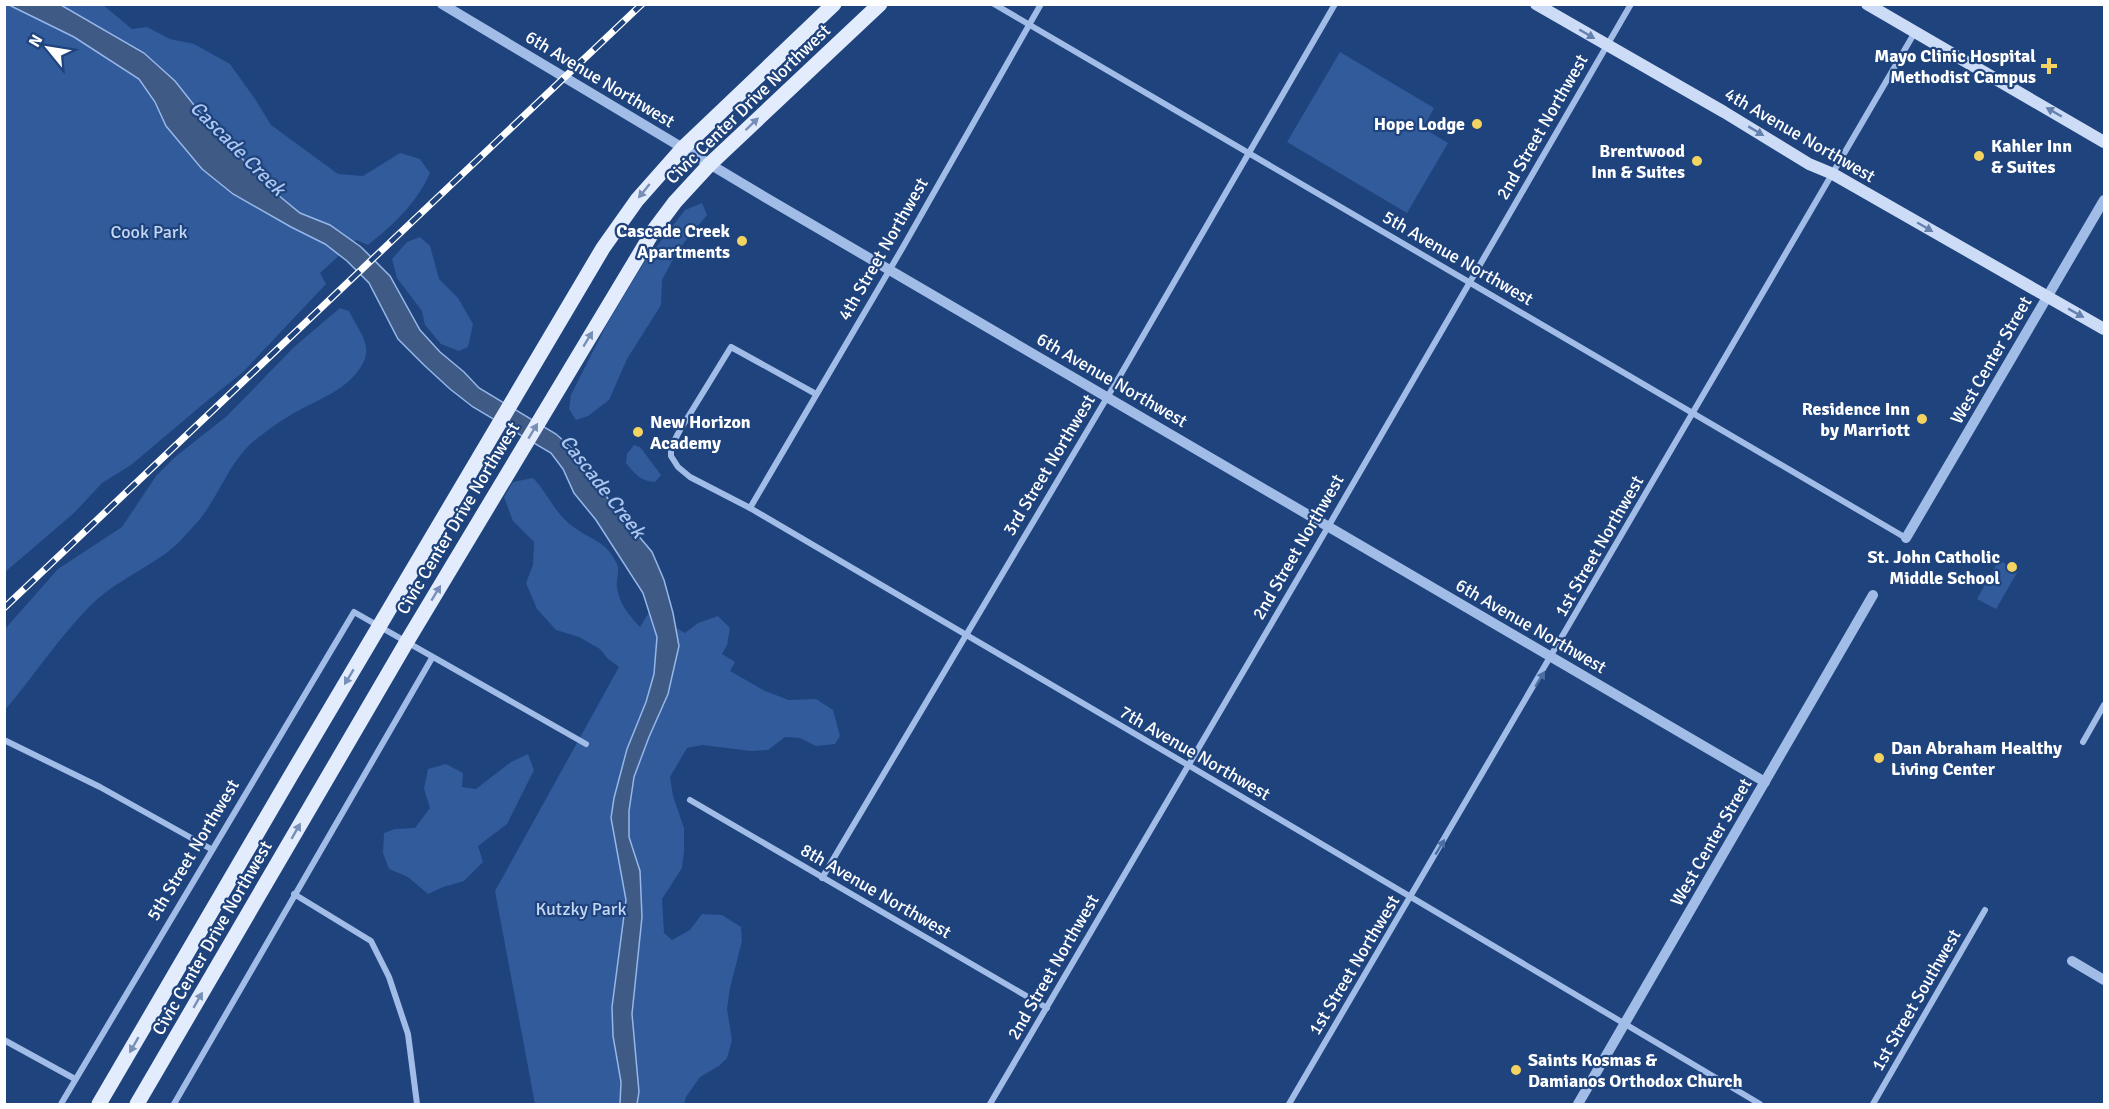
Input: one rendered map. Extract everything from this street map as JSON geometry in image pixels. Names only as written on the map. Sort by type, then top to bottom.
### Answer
[{"type":"main road","name":"Civic Center Drive Northwest","points":[[99,1104],[609,239],[637,200],[683,148],[834,4]]},
{"type":"main road","name":"Civic Center Drive Northwest","points":[[137,1104],[406,643],[654,230],[675,202],[710,164],[880,4]]},
{"type":"main road","name":"4th Avenue Northwest","points":[[1536,4],[1724,112],[1809,164],[1833,174],[2104,329]]},
{"type":"main road","points":[[1867,4],[2104,142]]},
{"type":"street","name":"6th Avenue Northwest","points":[[442,4],[710,164],[1765,782]]},
{"type":"street","name":"5th Avenue Northwest","points":[[994,4],[1906,538]]},
{"type":"street","name":"4th Street Northwest","points":[[750,508],[1041,4]]},
{"type":"street","name":"3rd Street Northwest","points":[[822,878],[1250,153],[1335,4]]},
{"type":"street","name":"2nd Street Northwest","points":[[990,1104],[1631,4]]},
{"type":"street","name":"1st Street Northwest","points":[[1289,1104],[1553,657],[1692,413],[1915,32]]},
{"type":"street","name":"West Center Street","points":[[1906,538],[2104,200]]},
{"type":"street","name":"7th Avenue Northwest","points":[[816,393],[731,347],[680,430],[671,447],[671,456],[678,467],[690,477],[750,508],[1760,1104]]},
{"type":"street","name":"West Center Street","points":[[1578,1104],[1873,595]]},
{"type":"street","name":"5th Street Northwest","points":[[61,1104],[354,612],[379,627]]},
{"type":"street","points":[[379,627],[586,744]]},
{"type":"street","points":[[174,1104],[432,658]]},
{"type":"street","points":[[2083,742],[2104,705]]},
{"type":"street","points":[[4,740],[100,788],[211,849]]},
{"type":"street","name":"8th Avenue Northwest","points":[[690,800],[1047,1008]]},
{"type":"street","points":[[294,894],[371,941],[389,977],[408,1034],[417,1104]]},
{"type":"street","name":"1st Street Southwest","points":[[1873,1104],[1985,910]]},
{"type":"street","points":[[2072,961],[2104,980]]},
{"type":"street","points":[[4,1040],[75,1079]]},
{"type":"green space","name":"Cook Park","points":[[5,5],[103,5],[132,29],[147,27],[170,39],[194,44],[230,64],[271,125],[338,174],[363,176],[400,153],[420,159],[430,173],[411,204],[387,229],[368,245],[356,240],[320,273],[326,284],[243,372],[131,465],[102,483],[74,513],[5,572]]},
{"type":"green space","points":[[1340,52],[1434,108],[1423,128],[1448,143],[1407,213],[1287,142]]},
{"type":"green space","points":[[702,203],[707,215],[678,250],[662,280],[661,305],[627,359],[609,400],[588,416],[576,420],[569,409],[571,395],[607,324],[643,264],[685,210]]},
{"type":"green space","points":[[420,237],[430,246],[439,279],[458,298],[473,324],[468,347],[459,351],[441,344],[425,325],[422,311],[397,278],[392,259],[407,242]]},
{"type":"green space","points":[[340,308],[349,311],[365,341],[366,354],[358,371],[341,387],[285,418],[248,446],[231,468],[210,505],[185,536],[166,553],[117,584],[91,605],[68,630],[5,710],[5,629],[58,569],[122,527],[156,476],[175,457],[227,416],[294,347]]},
{"type":"green space","points":[[634,445],[640,447],[661,475],[655,482],[635,474],[626,463],[627,454]]},
{"type":"green space","name":"Kutzky Park","points":[[533,478],[568,523],[599,542],[613,556],[618,567],[617,587],[620,599],[628,614],[640,627],[649,612],[685,633],[698,623],[718,616],[730,628],[727,645],[722,654],[735,662],[730,671],[765,691],[789,700],[816,699],[833,710],[840,736],[835,744],[816,746],[800,738],[785,737],[768,750],[751,751],[702,745],[687,748],[670,777],[673,796],[684,828],[684,851],[682,868],[662,899],[664,933],[672,940],[690,930],[702,914],[722,915],[741,927],[742,941],[727,1009],[732,1040],[727,1058],[719,1066],[700,1077],[686,1097],[684,1104],[535,1104],[495,891],[619,667],[600,649],[579,637],[556,630],[537,609],[526,583],[533,565],[534,542],[513,521],[504,497],[513,482]]},
{"type":"green space","points":[[1999,560],[2018,571],[1996,609],[1977,599]]},
{"type":"green space","points":[[528,754],[534,770],[507,824],[478,846],[483,862],[464,881],[428,894],[408,877],[389,869],[383,853],[384,833],[395,829],[415,828],[430,808],[424,789],[428,769],[446,764],[463,773],[462,787],[476,789],[511,762]]},
{"type":"shaded area","points":[[9,5],[61,5],[144,53],[175,81],[205,119],[272,190],[300,213],[330,225],[361,247],[390,276],[420,330],[440,352],[479,388],[556,434],[576,452],[611,503],[652,552],[664,580],[679,646],[668,694],[634,777],[629,811],[629,837],[640,871],[642,917],[632,1014],[639,1092],[637,1104],[620,1104],[621,1082],[613,1036],[612,1007],[626,900],[611,818],[627,749],[646,702],[654,674],[657,637],[643,593],[596,520],[574,493],[563,469],[551,453],[473,407],[425,366],[398,339],[369,283],[347,261],[325,244],[233,194],[202,169],[166,126],[155,102],[139,79],[74,37]]},
{"type":"railway","points":[[4,608],[642,4]]},
{"type":"place","name":"Mayo Clinic Hospital Methodist Campus","points":[[2049,66]]},
{"type":"place","name":"Hope Lodge","points":[[1477,124]]},
{"type":"place","name":"Kahler Inn & Suites","points":[[1979,156]]},
{"type":"place","name":"Brentwood Inn & Suites","points":[[1697,161]]},
{"type":"place","name":"Cascade Creek Apartments","points":[[742,241]]},
{"type":"place","name":"Residence Inn by Marriott","points":[[1922,419]]},
{"type":"place","name":"New Horizon Academy","points":[[638,432]]},
{"type":"place","name":"St. John Catholic Middle School","points":[[2012,567]]},
{"type":"place","name":"Dan Abraham Healthy Living Center","points":[[1879,758]]},
{"type":"place","name":"Saints Kosmas & Damianos Orthodox Church","points":[[1516,1070]]},
{"type":"water label","name":"Cascade Creek","points":[[238,148]]},
{"type":"water label","name":"Cascade Creek","points":[[603,486]]}]
